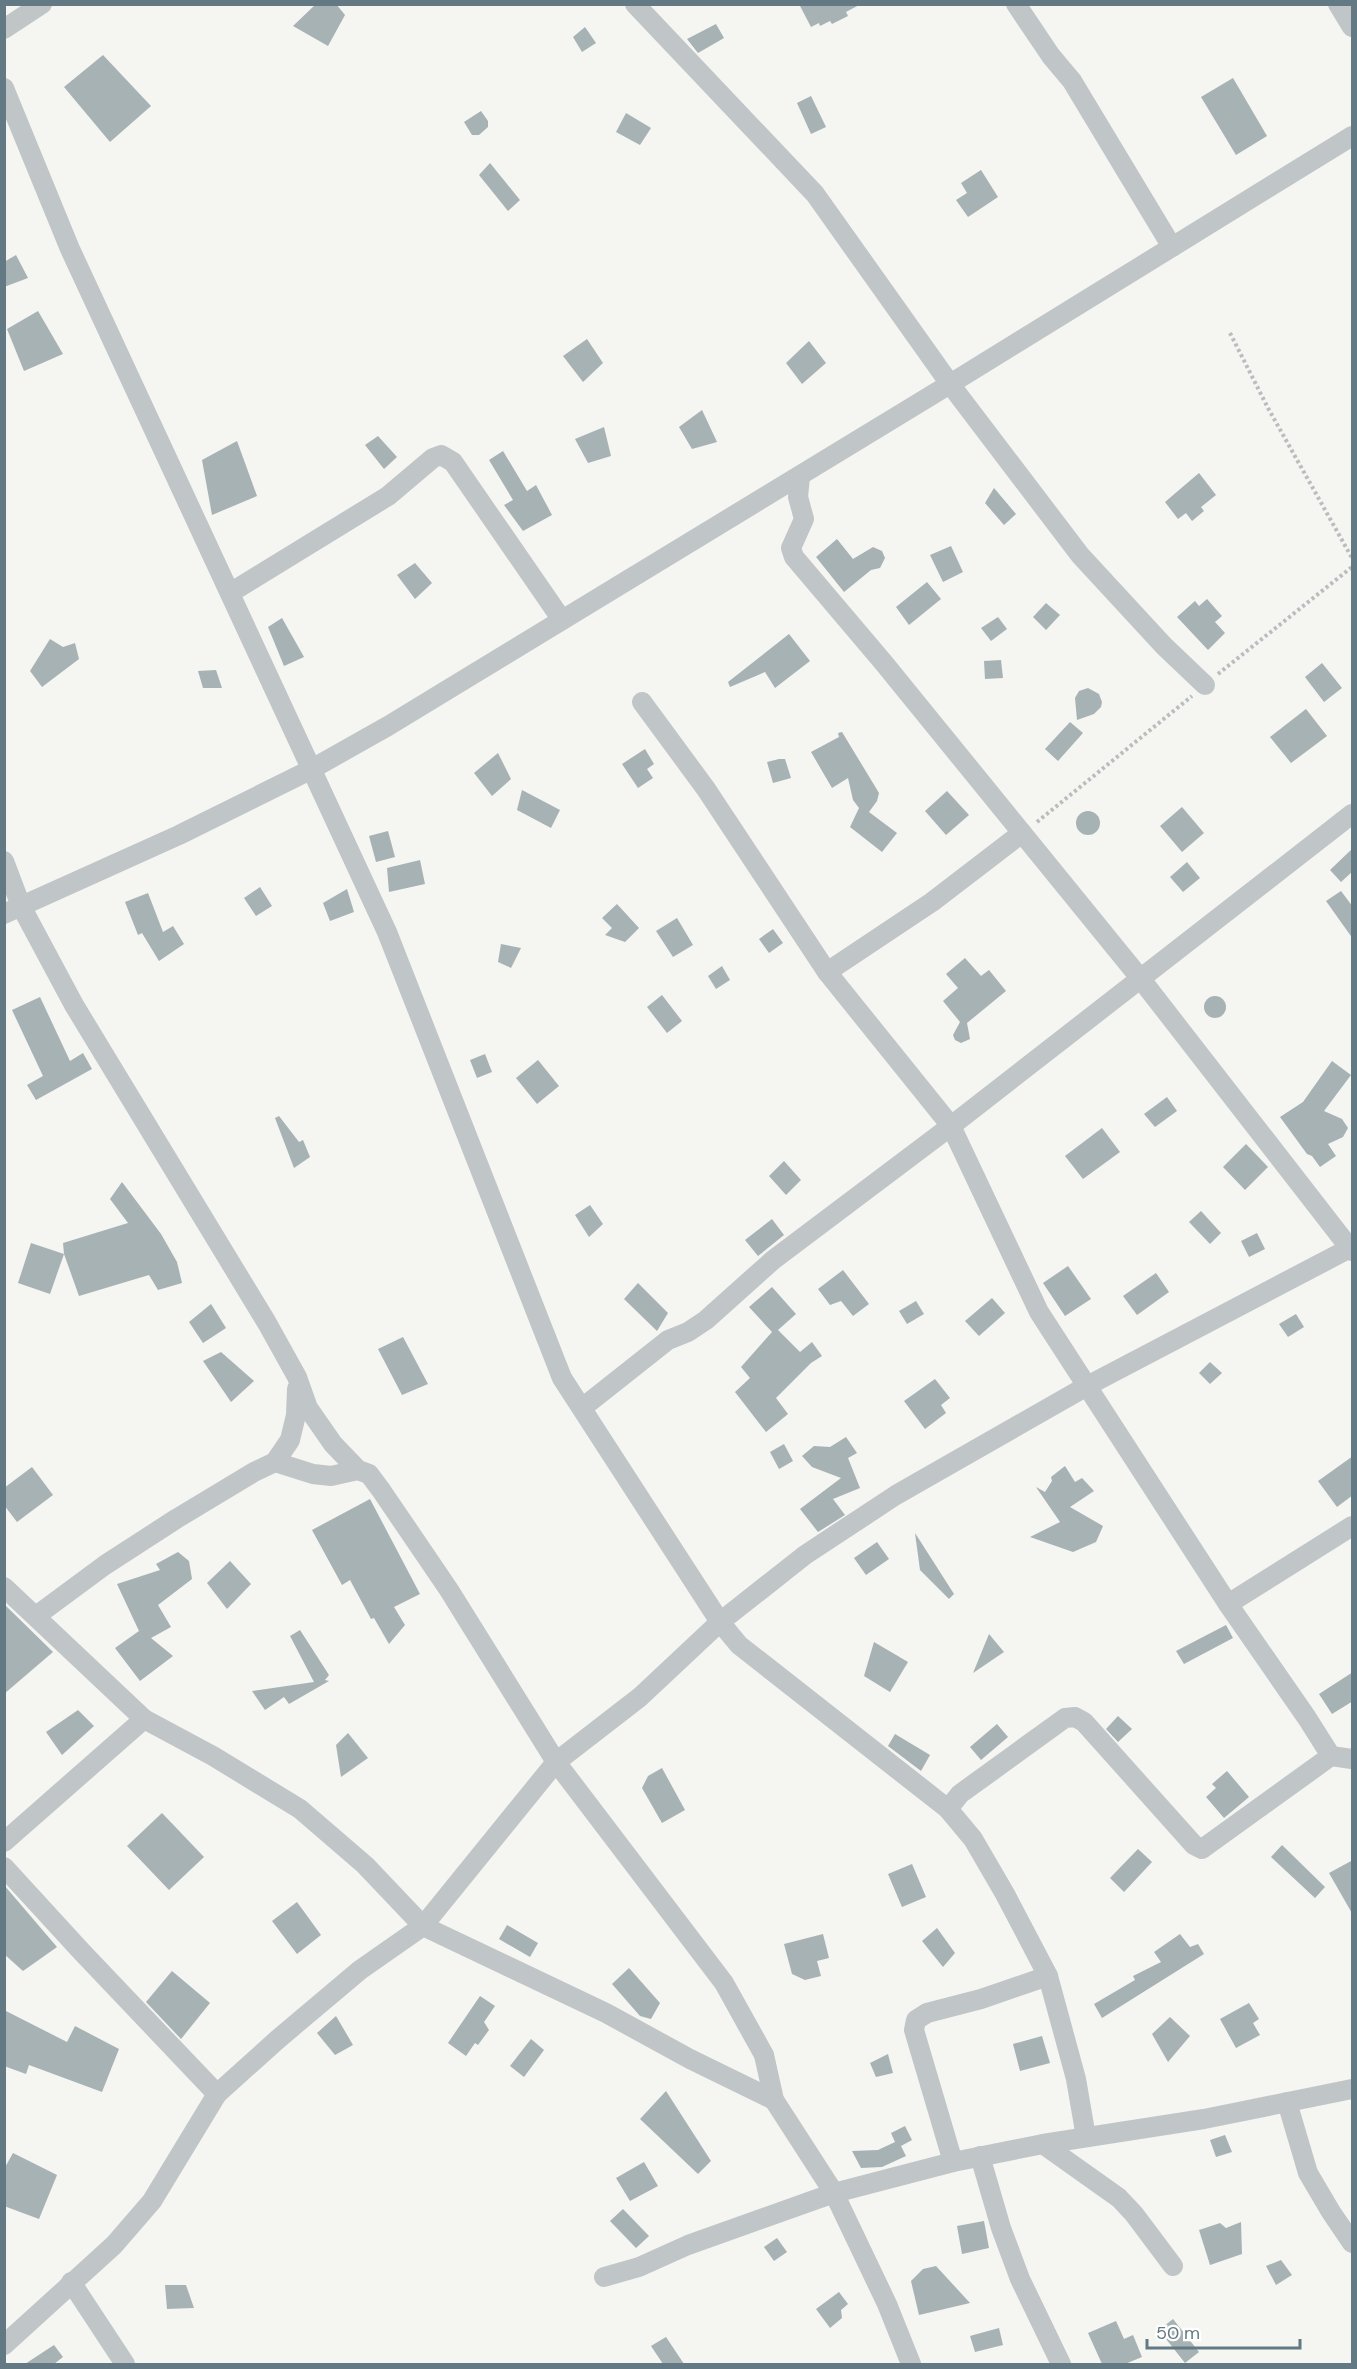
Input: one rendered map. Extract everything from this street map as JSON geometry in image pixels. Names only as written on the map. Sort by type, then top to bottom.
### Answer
[{"type":"street","points":[[4,29],[42,4]]},
{"type":"street","points":[[1016,4],[1051,56],[1072,81],[1172,248]]},
{"type":"street","points":[[1338,4],[1353,27]]},
{"type":"street","points":[[640,5],[814,194],[951,384],[1080,555],[1164,646],[1205,685]]},
{"type":"street","points":[[4,88],[70,249],[387,932],[562,1378],[720,1622],[739,1645],[948,1809],[973,1839],[1005,1893],[1048,1976],[1076,2079],[1086,2137]]},
{"type":"street","points":[[13,910],[150,848],[310,770],[800,476],[1353,136]]},
{"type":"street","points":[[230,593],[361,514],[388,496],[433,458],[441,455],[453,462],[562,620]]},
{"type":"street","points":[[4,2345],[31,2323],[71,2282],[114,2245],[152,2201],[217,2094],[360,1970],[423,1926],[556,1762],[640,1697],[720,1622],[805,1555],[896,1495],[1087,1386],[1352,1249],[1140,978],[794,557],[791,548],[804,519],[798,497],[800,476]]},
{"type":"street","points":[[642,702],[706,789],[827,972],[951,1126],[1039,1312],[1228,1604],[1331,1756]]},
{"type":"street","points":[[582,1408],[668,1340],[688,1332],[706,1320],[773,1260],[951,1126],[1353,814]]},
{"type":"street","points":[[827,972],[932,902],[1022,833]]},
{"type":"street","points":[[4,861],[13,910],[74,1005],[267,1323],[297,1377],[308,1408],[333,1444],[358,1470],[369,1474],[381,1490],[449,1590],[556,1762],[724,1983],[764,2055],[774,2100],[834,2193],[887,2304],[911,2364]]},
{"type":"street","points":[[36,1617],[105,1565],[176,1519],[254,1472],[275,1462],[290,1440],[296,1415],[297,1377]]},
{"type":"street","points":[[275,1462],[314,1474],[331,1476],[358,1470]]},
{"type":"street","points":[[1228,1604],[1353,1526]]},
{"type":"street","points":[[4,1587],[144,1719],[213,1756],[300,1809],[365,1865],[423,1926],[606,2013],[690,2059],[774,2100]]},
{"type":"street","points":[[948,1809],[960,1794],[1065,1718],[1075,1717],[1084,1722],[1194,1845],[1202,1849],[1331,1756],[1353,1759]]},
{"type":"street","points":[[4,1842],[144,1719]]},
{"type":"street","points":[[4,1867],[217,2094]]},
{"type":"street","points":[[953,2162],[914,2030],[916,2020],[927,2013],[981,1999],[1048,1976]]},
{"type":"street","points":[[604,2277],[639,2267],[688,2245],[834,2193],[953,2162],[1043,2144],[1204,2119],[1353,2089]]},
{"type":"street","points":[[1287,2102],[1308,2173],[1353,2243]]},
{"type":"street","points":[[1043,2144],[1119,2198],[1173,2266]]},
{"type":"street","points":[[980,2156],[1000,2228],[1020,2279],[1061,2364]]},
{"type":"street","points":[[71,2282],[125,2364]]},
{"type":"path","points":[[1230,333],[1268,408],[1353,558]]},
{"type":"path","points":[[1022,833],[1353,567]]},
{"type":"building","points":[[316,4],[336,4],[345,15],[328,46],[293,26]]},
{"type":"building","points":[[799,4],[861,4],[846,12],[848,16],[832,24],[830,21],[811,27]]},
{"type":"building","points":[[716,24],[724,38],[698,53],[687,39]]},
{"type":"building","points":[[585,27],[596,43],[582,52],[573,37]]},
{"type":"building","points":[[103,55],[151,106],[110,142],[64,87]]},
{"type":"building","points":[[1233,78],[1267,136],[1236,155],[1201,97]]},
{"type":"building","points":[[811,96],[826,127],[811,134],[797,103]]},
{"type":"building","points":[[481,111],[488,121],[488,127],[479,135],[472,135],[464,122]]},
{"type":"building","points":[[626,113],[651,128],[640,145],[616,132]]},
{"type":"building","points":[[490,163],[520,200],[508,211],[479,175]]},
{"type":"building","points":[[981,170],[998,197],[968,217],[956,200],[967,193],[961,183]]},
{"type":"building","points":[[16,255],[28,278],[4,287],[4,262]]},
{"type":"building","points":[[38,311],[63,354],[24,371],[7,329]]},
{"type":"building","points":[[587,339],[603,363],[583,382],[563,356]]},
{"type":"building","points":[[809,341],[826,363],[802,384],[786,363]]},
{"type":"building","points":[[702,410],[717,442],[692,449],[679,427]]},
{"type":"building","points":[[604,427],[611,456],[588,463],[575,439]]},
{"type":"building","points":[[378,436],[397,457],[384,469],[365,445]]},
{"type":"building","points":[[237,441],[257,496],[212,515],[202,460]]},
{"type":"building","points":[[503,451],[527,491],[536,485],[552,515],[523,531],[504,505],[513,500],[489,460]]},
{"type":"building","points":[[1199,473],[1216,495],[1201,507],[1204,511],[1192,521],[1186,513],[1178,519],[1165,502]]},
{"type":"building","points":[[994,488],[1016,514],[1004,525],[985,503]]},
{"type":"building","points":[[837,539],[853,559],[873,547],[882,551],[885,558],[880,568],[871,570],[844,592],[816,557]]},
{"type":"building","points":[[951,546],[963,572],[943,582],[930,555]]},
{"type":"building","points":[[415,563],[432,583],[415,599],[397,575]]},
{"type":"building","points":[[927,582],[941,599],[909,625],[896,607]]},
{"type":"building","points":[[1207,599],[1222,616],[1215,622],[1225,633],[1208,650],[1177,617],[1195,601],[1199,606]]},
{"type":"building","points":[[1046,603],[1060,615],[1046,630],[1033,617]]},
{"type":"building","points":[[998,617],[1007,629],[991,641],[981,628]]},
{"type":"building","points":[[282,618],[304,657],[284,666],[268,627]]},
{"type":"building","points":[[789,634],[810,661],[775,688],[765,672],[730,687],[728,682]]},
{"type":"building","points":[[50,639],[63,647],[75,643],[79,659],[42,687],[30,671]]},
{"type":"building","points":[[1001,660],[1003,678],[985,679],[984,661]]},
{"type":"building","points":[[1322,663],[1342,688],[1324,702],[1305,677]]},
{"type":"building","points":[[216,670],[222,688],[203,688],[198,671]]},
{"type":"building","points":[[1088,688],[1099,694],[1101,707],[1094,714],[1077,720],[1075,698],[1079,691]]},
{"type":"building","points":[[1306,709],[1327,736],[1291,763],[1270,737]]},
{"type":"building","points":[[1070,722],[1083,733],[1058,761],[1045,749]]},
{"type":"building","points":[[842,732],[879,793],[877,801],[869,812],[897,833],[882,852],[850,827],[859,808],[853,800],[848,778],[832,788],[811,752],[839,737],[838,733]]},
{"type":"building","points":[[645,749],[654,764],[647,769],[653,778],[638,788],[622,764]]},
{"type":"building","points":[[498,753],[511,779],[492,796],[474,773]]},
{"type":"building","points":[[785,759],[791,778],[773,783],[767,762]]},
{"type":"building","points":[[522,790],[560,810],[551,828],[517,810]]},
{"type":"building","points":[[947,791],[969,815],[946,835],[925,811]]},
{"type":"building","points":[[1182,807],[1204,833],[1182,852],[1160,826]]},
{"type":"building","points":[[1088,811],[1093,812],[1099,818],[1099,828],[1093,834],[1088,835],[1083,834],[1077,828],[1076,823],[1077,818],[1083,812]]},
{"type":"building","points":[[388,831],[395,857],[376,862],[369,836]]},
{"type":"building","points":[[1353,848],[1353,871],[1341,882],[1330,870]]},
{"type":"building","points":[[420,860],[425,884],[389,892],[387,868]]},
{"type":"building","points":[[1187,862],[1200,878],[1183,892],[1170,877]]},
{"type":"building","points":[[260,887],[272,906],[256,916],[244,898]]},
{"type":"building","points":[[347,889],[354,912],[330,921],[323,903]]},
{"type":"building","points":[[1341,891],[1353,907],[1353,939],[1326,901]]},
{"type":"building","points":[[148,893],[163,932],[173,926],[184,944],[159,961],[142,933],[138,935],[125,902]]},
{"type":"building","points":[[617,904],[639,928],[625,942],[605,935],[612,928],[602,918]]},
{"type":"building","points":[[677,918],[693,945],[673,957],[656,931]]},
{"type":"building","points":[[773,929],[783,943],[769,953],[759,939]]},
{"type":"building","points":[[501,944],[521,948],[511,968],[498,962]]},
{"type":"building","points":[[965,958],[981,976],[989,970],[1006,991],[967,1023],[970,1039],[961,1043],[955,1040],[953,1035],[960,1022],[943,1001],[958,988],[946,974]]},
{"type":"building","points":[[722,966],[730,980],[716,989],[708,976]]},
{"type":"building","points":[[662,995],[682,1021],[667,1033],[647,1007]]},
{"type":"building","points":[[1215,996],[1223,999],[1226,1007],[1223,1015],[1215,1018],[1207,1015],[1204,1007],[1207,999]]},
{"type":"building","points":[[40,997],[70,1061],[83,1053],[92,1069],[36,1100],[27,1085],[43,1076],[12,1010]]},
{"type":"building","points":[[485,1054],[492,1072],[477,1078],[470,1060]]},
{"type":"building","points":[[538,1060],[559,1086],[537,1104],[516,1078]]},
{"type":"building","points":[[1332,1061],[1351,1075],[1324,1111],[1342,1119],[1348,1128],[1343,1137],[1328,1144],[1336,1156],[1320,1167],[1312,1156],[1307,1154],[1280,1117],[1303,1102]]},
{"type":"building","points":[[1167,1097],[1177,1111],[1155,1127],[1144,1114]]},
{"type":"building","points":[[279,1116],[299,1142],[303,1140],[310,1157],[294,1168],[275,1118]]},
{"type":"building","points":[[1102,1128],[1120,1152],[1083,1179],[1065,1156]]},
{"type":"building","points":[[1246,1144],[1268,1167],[1245,1190],[1223,1167]]},
{"type":"building","points":[[784,1161],[801,1180],[786,1195],[769,1176]]},
{"type":"building","points":[[122,1182],[161,1234],[177,1262],[182,1283],[158,1290],[149,1275],[79,1296],[64,1254],[63,1243],[128,1223],[110,1199]]},
{"type":"building","points":[[590,1205],[603,1224],[589,1237],[575,1215]]},
{"type":"building","points":[[1201,1211],[1221,1233],[1210,1244],[1189,1222]]},
{"type":"building","points":[[772,1219],[784,1235],[758,1256],[745,1240]]},
{"type":"building","points":[[1257,1233],[1265,1249],[1249,1257],[1241,1241]]},
{"type":"building","points":[[31,1243],[64,1254],[50,1294],[18,1283]]},
{"type":"building","points":[[1068,1266],[1091,1299],[1065,1316],[1043,1283]]},
{"type":"building","points":[[843,1270],[869,1304],[853,1316],[841,1301],[830,1305],[818,1289]]},
{"type":"building","points":[[1156,1273],[1169,1292],[1137,1315],[1123,1296]]},
{"type":"building","points":[[638,1283],[668,1313],[657,1331],[624,1299]]},
{"type":"building","points":[[772,1287],[796,1314],[778,1330],[800,1352],[812,1342],[822,1356],[811,1363],[776,1398],[788,1414],[766,1432],[735,1392],[750,1378],[741,1367],[772,1332],[749,1307]]},
{"type":"building","points":[[992,1298],[1005,1313],[979,1336],[965,1321]]},
{"type":"building","points":[[916,1301],[924,1314],[907,1324],[899,1311]]},
{"type":"building","points":[[211,1304],[226,1328],[203,1343],[189,1322]]},
{"type":"building","points":[[1296,1314],[1304,1327],[1288,1337],[1279,1324]]},
{"type":"building","points":[[403,1337],[428,1384],[402,1395],[378,1349]]},
{"type":"building","points":[[221,1352],[254,1381],[231,1402],[203,1361]]},
{"type":"building","points":[[1210,1362],[1222,1373],[1210,1384],[1199,1373]]},
{"type":"building","points":[[935,1379],[950,1398],[941,1405],[946,1413],[925,1429],[904,1401]]},
{"type":"building","points":[[846,1437],[857,1453],[848,1458],[860,1488],[833,1499],[845,1515],[818,1532],[800,1509],[841,1478],[812,1467],[802,1456],[814,1446],[830,1447]]},
{"type":"building","points":[[784,1444],[793,1461],[779,1469],[770,1452]]},
{"type":"building","points":[[1353,1456],[1353,1495],[1337,1507],[1318,1481]]},
{"type":"building","points":[[1065,1466],[1075,1482],[1082,1478],[1094,1491],[1070,1507],[1103,1526],[1096,1542],[1073,1552],[1030,1537],[1060,1522],[1036,1487],[1045,1492],[1052,1481],[1051,1477]]},
{"type":"building","points":[[32,1467],[53,1495],[17,1522],[4,1505],[4,1488]]},
{"type":"building","points":[[370,1499],[420,1594],[394,1607],[405,1625],[389,1644],[374,1618],[371,1619],[350,1580],[342,1585],[312,1530]]},
{"type":"building","points":[[915,1533],[954,1594],[949,1599],[920,1570]]},
{"type":"building","points":[[877,1542],[889,1559],[866,1575],[854,1558]]},
{"type":"building","points":[[178,1552],[189,1561],[192,1579],[158,1605],[171,1627],[151,1638],[173,1656],[140,1681],[115,1648],[139,1631],[117,1584],[160,1570],[156,1564]]},
{"type":"building","points":[[230,1561],[251,1584],[227,1609],[207,1583]]},
{"type":"building","points":[[4,1604],[53,1652],[4,1694]]},
{"type":"building","points":[[1226,1625],[1233,1638],[1184,1664],[1176,1651]]},
{"type":"building","points":[[300,1630],[329,1675],[325,1680],[329,1681],[289,1704],[284,1697],[265,1710],[252,1691],[314,1682],[290,1636]]},
{"type":"building","points":[[989,1634],[1004,1652],[973,1673]]},
{"type":"building","points":[[874,1642],[908,1662],[890,1692],[864,1676]]},
{"type":"building","points":[[1353,1672],[1353,1701],[1332,1714],[1319,1694]]},
{"type":"building","points":[[78,1710],[94,1726],[62,1755],[46,1732]]},
{"type":"building","points":[[1118,1716],[1132,1729],[1118,1742],[1106,1729]]},
{"type":"building","points":[[997,1724],[1008,1737],[981,1760],[970,1747]]},
{"type":"building","points":[[348,1733],[368,1758],[341,1777],[336,1745]]},
{"type":"building","points":[[895,1734],[930,1755],[921,1771],[888,1746]]},
{"type":"building","points":[[662,1768],[685,1810],[662,1823],[642,1788],[648,1776]]},
{"type":"building","points":[[1227,1771],[1249,1797],[1224,1818],[1206,1797],[1216,1788],[1212,1784]]},
{"type":"building","points":[[162,1813],[204,1857],[169,1890],[127,1846]]},
{"type":"building","points":[[1282,1845],[1325,1887],[1315,1898],[1271,1857]]},
{"type":"building","points":[[1138,1849],[1152,1862],[1124,1892],[1110,1878]]},
{"type":"building","points":[[1353,1860],[1353,1915],[1329,1873]]},
{"type":"building","points":[[912,1864],[926,1897],[902,1907],[888,1874]]},
{"type":"building","points":[[4,1885],[57,1947],[23,1971],[4,1954]]},
{"type":"building","points":[[297,1902],[321,1935],[297,1954],[272,1921]]},
{"type":"building","points":[[507,1925],[538,1943],[530,1957],[499,1939]]},
{"type":"building","points":[[937,1928],[955,1953],[943,1967],[922,1941]]},
{"type":"building","points":[[823,1934],[829,1958],[817,1961],[821,1976],[805,1980],[792,1974],[784,1944]]},
{"type":"building","points":[[1180,1934],[1190,1947],[1198,1944],[1204,1954],[1102,2018],[1094,2004],[1135,1980],[1133,1976],[1161,1962],[1154,1952]]},
{"type":"building","points":[[629,1968],[660,2003],[651,2019],[640,2016],[612,1984]]},
{"type":"building","points":[[172,1971],[210,2003],[181,2039],[146,2002]]},
{"type":"building","points":[[480,1996],[495,2006],[484,2022],[489,2030],[478,2045],[475,2043],[466,2056],[448,2043]]},
{"type":"building","points":[[1249,2003],[1259,2019],[1253,2023],[1260,2035],[1236,2048],[1220,2019]]},
{"type":"building","points":[[4,2010],[67,2042],[75,2026],[119,2049],[102,2092],[29,2065],[26,2074],[4,2066]]},
{"type":"building","points":[[336,2016],[353,2045],[335,2055],[317,2033]]},
{"type":"building","points":[[1170,2017],[1190,2036],[1168,2062],[1152,2034]]},
{"type":"building","points":[[1042,2036],[1050,2063],[1020,2071],[1013,2044]]},
{"type":"building","points":[[531,2039],[544,2050],[524,2077],[510,2066]]},
{"type":"building","points":[[888,2054],[893,2073],[876,2077],[870,2063]]},
{"type":"building","points":[[666,2091],[711,2161],[698,2174],[640,2119]]},
{"type":"building","points":[[905,2126],[912,2140],[901,2146],[906,2156],[882,2167],[861,2168],[852,2151],[878,2150],[895,2142],[891,2133]]},
{"type":"building","points":[[1225,2135],[1232,2152],[1216,2157],[1210,2140]]},
{"type":"building","points":[[13,2153],[57,2175],[39,2219],[4,2206],[4,2169]]},
{"type":"building","points":[[644,2162],[658,2186],[630,2201],[616,2178]]},
{"type":"building","points":[[623,2209],[649,2236],[636,2248],[610,2221]]},
{"type":"building","points":[[984,2221],[989,2248],[962,2254],[957,2226]]},
{"type":"building","points":[[1241,2222],[1242,2254],[1210,2265],[1199,2230],[1220,2223],[1226,2228]]},
{"type":"building","points":[[777,2238],[787,2252],[774,2261],[764,2247]]},
{"type":"building","points":[[1281,2260],[1292,2275],[1276,2285],[1266,2266]]},
{"type":"building","points":[[936,2266],[970,2303],[919,2315],[911,2281],[923,2269]]},
{"type":"building","points":[[165,2285],[186,2285],[194,2308],[167,2309]]},
{"type":"building","points":[[839,2292],[848,2304],[841,2310],[842,2318],[830,2328],[816,2309]]},
{"type":"building","points":[[1173,2319],[1199,2352],[1185,2363],[1159,2330]]},
{"type":"building","points":[[1116,2321],[1124,2339],[1133,2335],[1142,2357],[1125,2364],[1102,2364],[1088,2333]]},
{"type":"building","points":[[999,2328],[1003,2345],[975,2352],[970,2336]]},
{"type":"building","points":[[666,2337],[684,2364],[663,2364],[651,2346]]},
{"type":"building","points":[[54,2345],[63,2357],[54,2364],[25,2364]]}]
